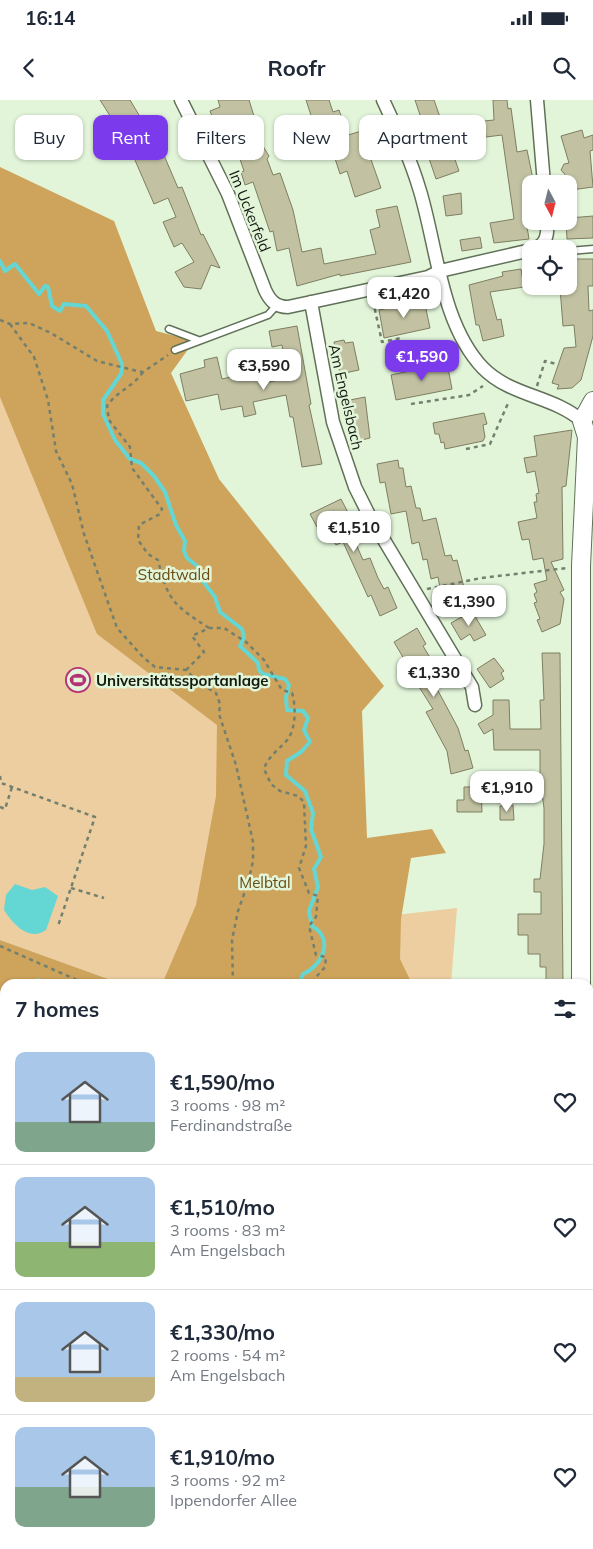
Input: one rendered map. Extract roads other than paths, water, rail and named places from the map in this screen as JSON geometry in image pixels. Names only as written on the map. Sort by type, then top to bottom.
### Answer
[{"type":"street","name":"Im Uckerfeld","points":[[181,100],[228,194],[264,290],[277,305]]},
{"type":"street","points":[[383,100],[412,167],[440,271],[462,337],[482,367],[508,387],[572,412],[582,421],[587,437],[581,566],[581,979]]},
{"type":"street","points":[[537,100],[543,175]]},
{"type":"street","points":[[277,305],[288,307],[428,277],[440,271],[522,252]]},
{"type":"street","name":"Am Engelsbach","points":[[311,302],[324,384],[345,463],[369,515],[472,686],[475,705]]},
{"type":"street","points":[[582,421],[593,401]]},
{"type":"lane","points":[[577,250],[593,249]]},
{"type":"lane","points":[[175,350],[268,315],[277,305]]},
{"type":"lane","points":[[169,329],[198,340]]},
{"type":"water","points":[[15,884],[32,890],[45,887],[58,896],[46,930],[34,934],[28,933],[17,926],[4,910],[6,895]]},
{"type":"waterway","points":[[0,261],[5,271],[15,264],[39,294],[45,286],[48,287],[52,306],[60,311],[64,304],[86,306],[107,331],[122,364],[121,374],[103,400],[103,414],[115,440],[130,459],[141,463],[154,476],[165,492],[176,525],[185,541],[184,551],[187,558],[197,566],[199,576],[215,597],[220,612],[242,629],[244,637],[240,646],[258,663],[259,670],[263,674],[285,679],[289,685],[286,697],[287,710],[303,711],[308,718],[304,730],[310,742],[301,752],[287,761],[286,775],[305,791],[313,813],[311,829],[321,857],[314,869],[318,887],[309,911],[312,926],[319,931],[324,945],[323,952],[316,965],[303,974],[301,979]]},
{"type":"place","name":"Universitätssportanlage","points":[[78,680]]},
{"type":"park label","name":"Stadtwald","points":[[174,574]]},
{"type":"park label","name":"Melbtal","points":[[265,882]]}]
